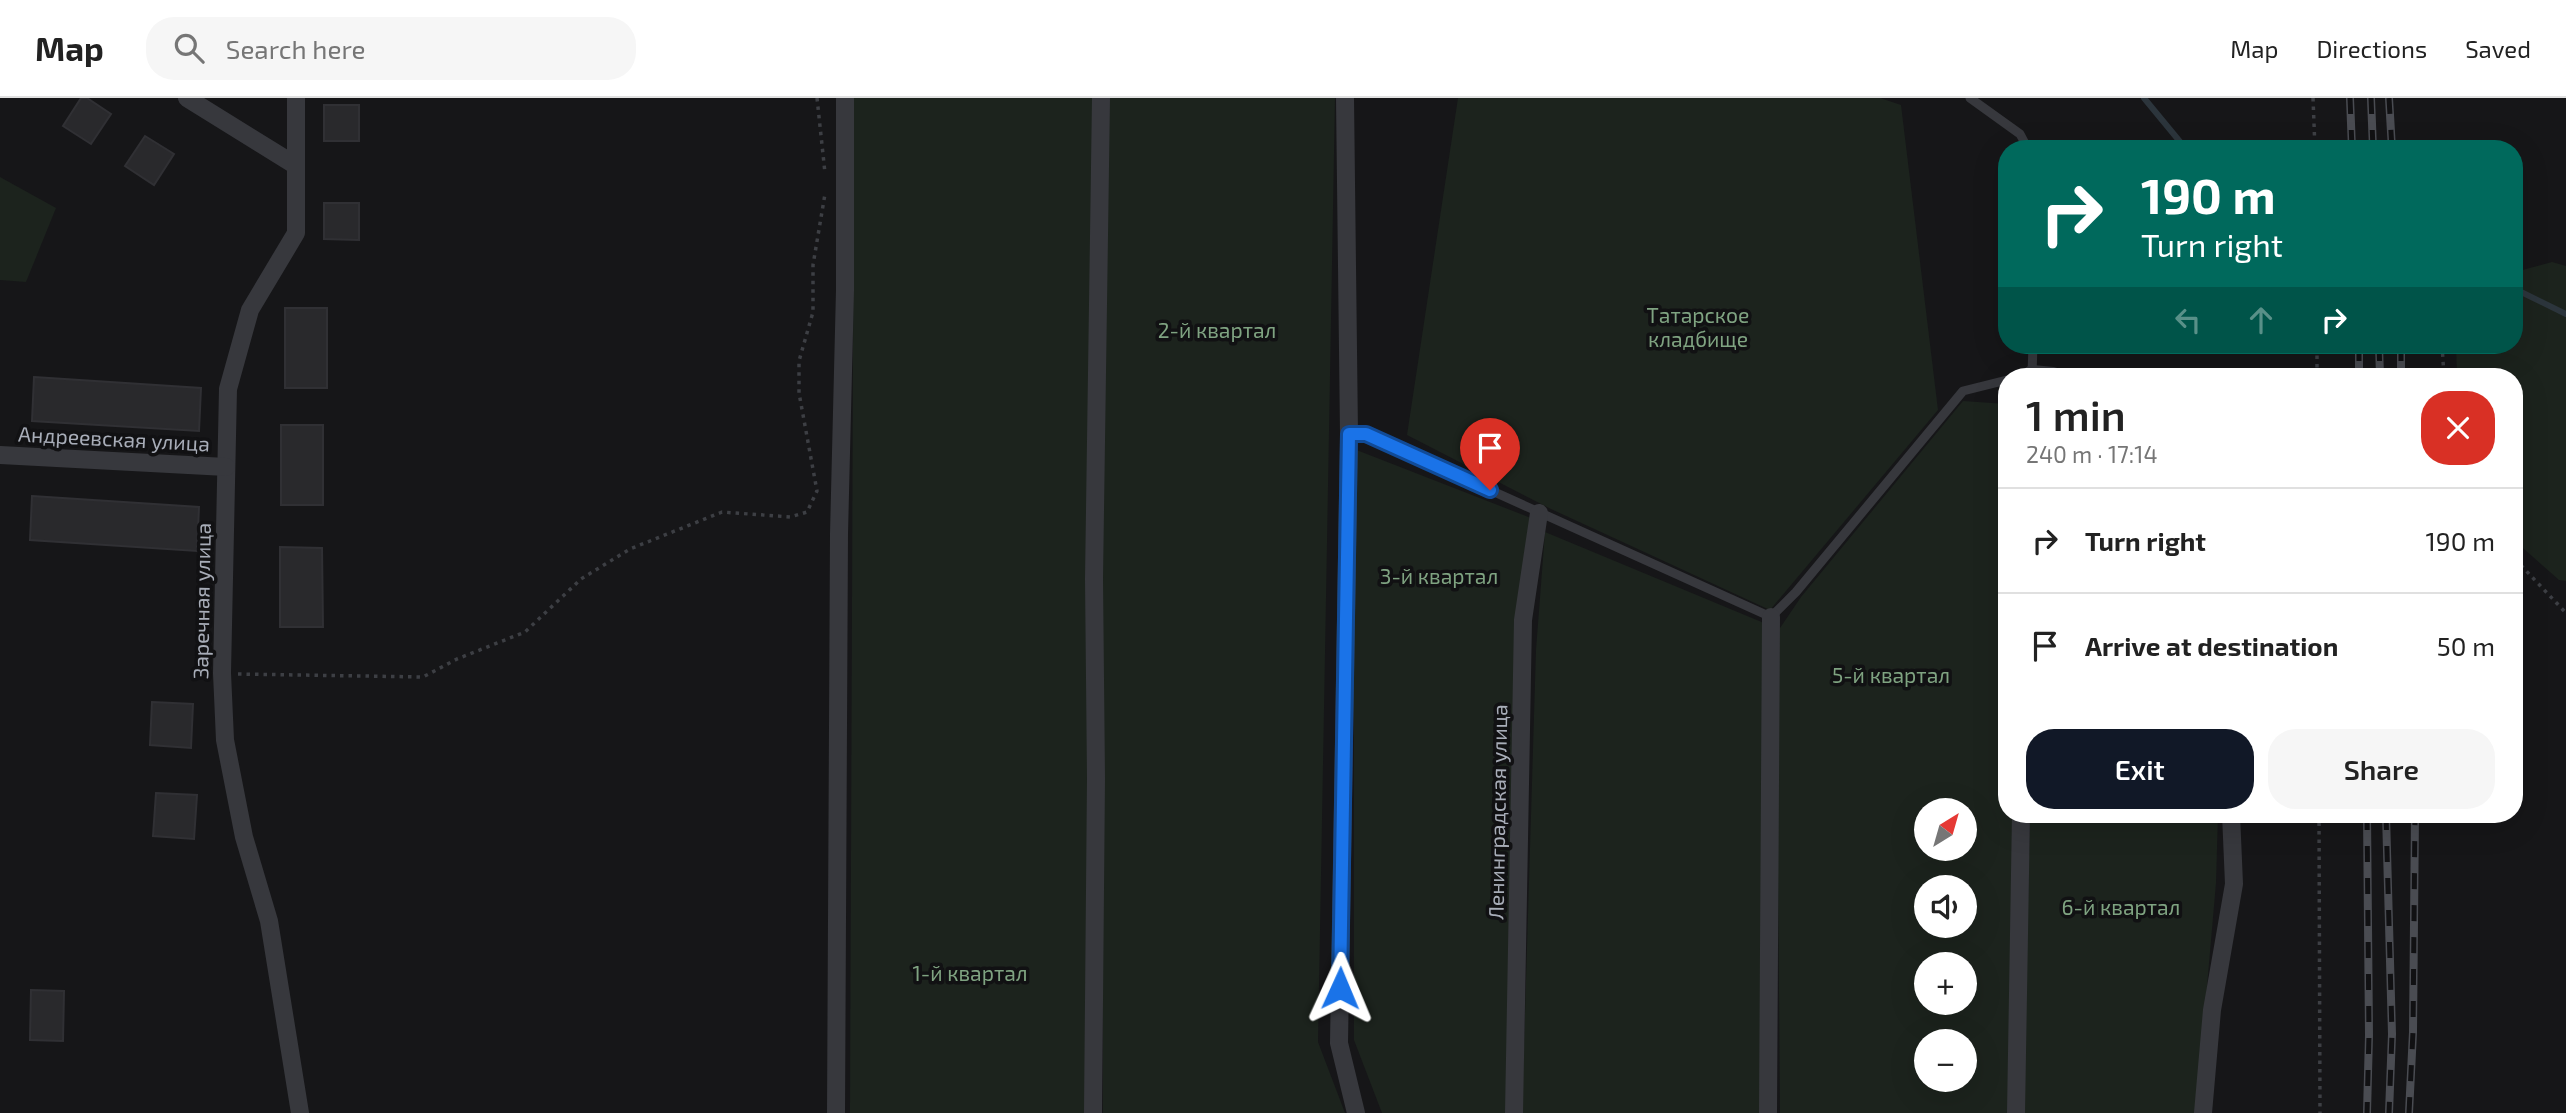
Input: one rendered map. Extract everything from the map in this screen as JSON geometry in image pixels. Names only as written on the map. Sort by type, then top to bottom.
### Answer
[{"type":"street","points":[[187,98],[295,165]]},
{"type":"street","name":"Заречная улица","points":[[296,98],[296,233],[250,310],[228,389],[222,673],[225,740],[244,837],[269,921],[300,1113]]},
{"type":"street","points":[[836,1113],[845,98]]},
{"type":"street","points":[[1093,1113],[1096,778],[1094,579],[1101,98]]},
{"type":"street","points":[[1345,98],[1349,434],[1339,1043],[1356,1113]]},
{"type":"street","name":"Андреевская улица","points":[[0,455],[226,467]]},
{"type":"street","name":"Ленинградская улица","points":[[1514,1113],[1523,620],[1539,513]]},
{"type":"street","points":[[1768,1113],[1771,617]]},
{"type":"street","points":[[2016,1113],[2021,823]]},
{"type":"street","points":[[2203,1113],[2212,1010],[2234,884],[2231,823]]},
{"type":"lane","points":[[1970,98],[2020,134],[2023,140]]},
{"type":"lane","points":[[1349,434],[1366,434],[1771,617],[1796,592],[1963,391],[1998,382]]},
{"type":"path","points":[[817,98],[826,177]]},
{"type":"path","points":[[2313,98],[2315,140]]},
{"type":"path","points":[[222,673],[423,677],[457,659],[524,632],[581,579],[630,549],[722,512],[790,517],[807,512],[817,491],[799,393],[799,361],[813,312],[813,265],[825,190]]},
{"type":"path","points":[[2523,567],[2566,613]]},
{"type":"path","points":[[2319,823],[2320,1113]]},
{"type":"green space","name":"1-й квартал","points":[[854,98],[1094,98],[1090,1113],[850,1113]]},
{"type":"green space","name":"2-й квартал","points":[[1108,98],[1335,98],[1318,1042],[1345,1113],[1103,1113],[1103,346]]},
{"type":"green space","name":"Татарское кладбище","points":[[1458,98],[1880,98],[1901,105],[1938,410],[1770,610],[1551,509],[1407,435]]},
{"type":"green space","points":[[0,177],[56,208],[26,282],[0,280]]},
{"type":"green space","points":[[2552,262],[2566,266],[2566,581],[2559,580],[2523,548],[2523,368],[2457,368],[2456,354],[2523,354],[2523,270]]},
{"type":"green space","name":"5-й квартал","points":[[1963,401],[1998,403],[1998,823],[2018,823],[2011,1113],[1780,1113],[1776,634],[1801,597]]},
{"type":"green space","name":"3-й квартал","points":[[1354,449],[1531,518],[1506,1113],[1382,1113],[1354,1040]]},
{"type":"green space","points":[[1545,532],[1764,623],[1761,1113],[1522,1113],[1536,650]]},
{"type":"green space","name":"6-й квартал","points":[[2030,823],[2218,823],[2216,883],[2196,1113],[2023,1113]]},
{"type":"building","points":[[81,98],[87,98],[111,114],[91,144],[63,126]]},
{"type":"building","points":[[324,105],[359,105],[359,141],[324,141]]},
{"type":"building","points":[[145,136],[174,154],[154,185],[125,166]]},
{"type":"building","points":[[324,203],[359,203],[359,240],[324,239]]},
{"type":"building","points":[[285,308],[327,308],[327,388],[285,388]]},
{"type":"building","points":[[34,377],[201,388],[199,431],[32,421]]},
{"type":"building","points":[[281,425],[323,425],[323,505],[281,505]]},
{"type":"building","points":[[32,496],[199,507],[197,551],[30,540]]},
{"type":"building","points":[[280,547],[322,548],[323,627],[280,627]]},
{"type":"building","points":[[152,702],[193,704],[191,748],[150,745]]},
{"type":"building","points":[[156,793],[197,795],[194,839],[153,836]]},
{"type":"building","points":[[31,990],[64,991],[63,1041],[30,1040]]},
{"type":"waterway","points":[[2144,98],[2179,140]]},
{"type":"waterway","points":[[2523,293],[2566,314]]},
{"type":"railway","points":[[2350,98],[2352,140]]},
{"type":"railway","points":[[2371,98],[2373,140]]},
{"type":"railway","points":[[2389,98],[2391,140]]},
{"type":"railway","points":[[2359,354],[2359,368]]},
{"type":"railway","points":[[2379,354],[2380,368]]},
{"type":"railway","points":[[2401,354],[2401,368]]},
{"type":"railway","points":[[2367,823],[2367,1113]]},
{"type":"railway","points":[[2386,823],[2392,1034],[2389,1113]]},
{"type":"railway","points":[[2409,1113],[2413,1032],[2415,823]]},
{"type":"route","points":[[1340,988],[1349,434],[1366,434],[1490,490]]}]
